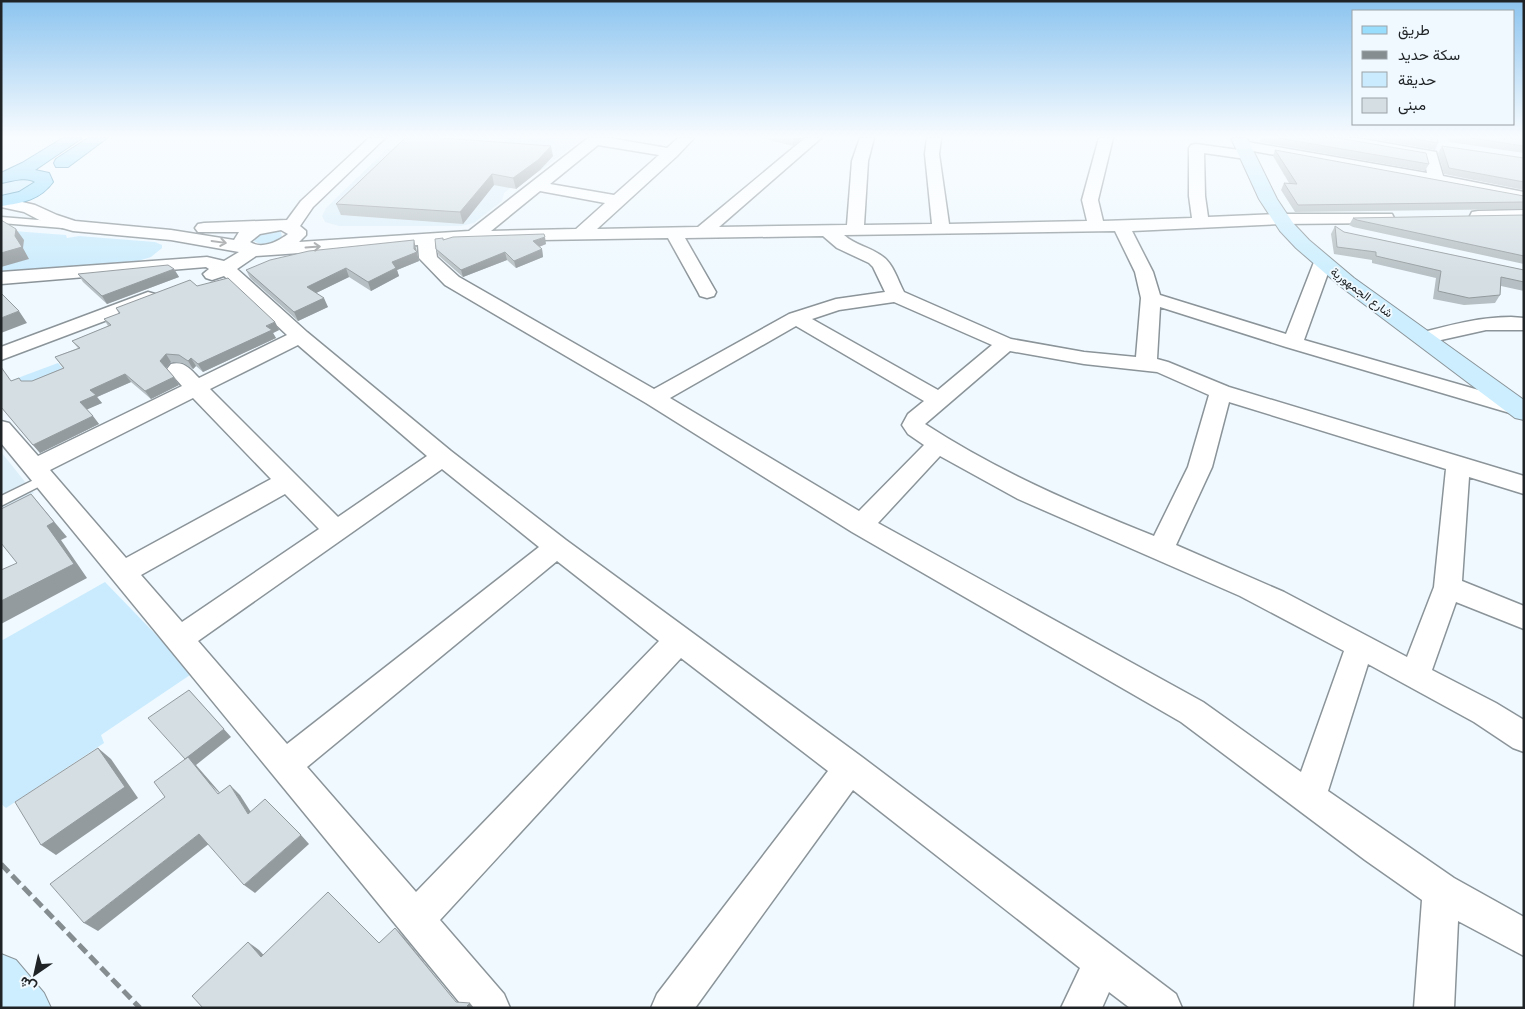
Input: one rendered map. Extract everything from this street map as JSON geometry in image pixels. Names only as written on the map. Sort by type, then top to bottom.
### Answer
[{"type":"main road","points":[[1,202],[28,194],[40,185]]},
{"type":"main road","name":"شارع الجمهورية","points":[[1262,185],[1280,219],[1323,262],[1522,411]]},
{"type":"main road","points":[[1,975],[29,1008]]},
{"type":"street","points":[[43,185],[42,198],[50,206],[85,218],[187,229],[292,227],[377,242]]},
{"type":"street","points":[[327,185],[307,204],[269,226],[246,235],[242,239],[247,254],[300,336],[443,457],[557,546],[1162,1008]]},
{"type":"street","points":[[580,235],[636,185]]},
{"type":"street","points":[[702,233],[758,185]]},
{"type":"street","points":[[856,230],[859,185]]},
{"type":"street","points":[[936,185],[941,229]]},
{"type":"street","points":[[1094,185],[1090,200],[1096,226]]},
{"type":"street","points":[[1196,185],[1196,196],[1202,223]]},
{"type":"street","points":[[1466,185],[1524,197]]},
{"type":"street","points":[[474,236],[537,186],[618,201]]},
{"type":"street","points":[[1,202],[30,208],[51,219],[73,226],[171,236],[247,254],[377,242],[474,236],[1121,226],[1280,219],[1403,218]]},
{"type":"street","points":[[292,227],[307,204]]},
{"type":"street","points":[[1460,217],[1515,215],[1524,223]]},
{"type":"street","points":[[1329,219],[1339,229],[1356,235]]},
{"type":"street","points":[[1121,226],[1144,272],[1151,298],[1146,364]]},
{"type":"street","points":[[1,278],[208,262],[280,247],[293,240],[297,235],[292,227]]},
{"type":"street","points":[[827,230],[843,244],[875,259],[881,265],[896,296]]},
{"type":"street","points":[[674,234],[707,292]]},
{"type":"street","points":[[146,267],[173,254],[177,249],[177,243],[171,236]]},
{"type":"street","points":[[426,239],[428,258],[452,281],[654,398],[861,525],[1192,712],[1244,748],[1309,798],[1441,891],[1524,937]]},
{"type":"street","points":[[190,282],[247,254]]},
{"type":"street","points":[[1292,343],[1323,262]]},
{"type":"street","points":[[1,354],[163,292]]},
{"type":"street","points":[[654,398],[796,318],[836,305],[896,296],[1006,344],[1084,358],[1146,364],[1175,372],[1221,392],[1524,485]]},
{"type":"street","points":[[1151,298],[1292,343],[1522,411]]},
{"type":"street","points":[[796,318],[939,400]]},
{"type":"street","points":[[1423,338],[1490,322],[1524,324]]},
{"type":"street","points":[[39,474],[197,388],[300,336]]},
{"type":"street","points":[[1006,344],[916,419],[913,425],[916,429],[938,444],[996,477],[1227,577],[1332,629],[1490,716],[1524,738]]},
{"type":"street","points":[[178,369],[336,531]]},
{"type":"street","points":[[1161,549],[1200,467],[1221,392]]},
{"type":"street","points":[[1,428],[490,1008]]},
{"type":"street","points":[[861,525],[938,444]]},
{"type":"street","points":[[179,639],[443,457]]},
{"type":"street","points":[[1415,675],[1448,587],[1458,465]]},
{"type":"street","points":[[123,572],[288,481]]},
{"type":"street","points":[[284,765],[557,546]]},
{"type":"street","points":[[1448,587],[1524,618]]},
{"type":"street","points":[[415,919],[679,640]]},
{"type":"street","points":[[1309,798],[1360,645]]},
{"type":"street","points":[[671,1008],[850,768]]},
{"type":"street","points":[[1434,1008],[1441,891]]},
{"type":"street","points":[[1081,1008],[1103,963]]},
{"type":"lane","points":[[1,220],[73,226]]},
{"type":"lane","points":[[1,502],[39,474]]},
{"type":"shaded area","points":[[350,185],[514,185],[504,193],[502,201],[474,223],[461,226],[339,226],[325,222],[322,216],[326,208]]},
{"type":"shaded area","points":[[1,452],[34,493],[1,511]]},
{"type":"green space","points":[[1,185],[35,185],[1,199]]},
{"type":"green space","points":[[1,230],[66,235],[67,238],[79,236],[155,242],[162,245],[162,248],[151,257],[138,261],[1,272]]},
{"type":"green space","points":[[272,231],[281,232],[282,237],[276,241],[261,244],[254,241],[257,236]]},
{"type":"green space","points":[[58,363],[70,376],[31,392],[7,382]]},
{"type":"green space","points":[[105,582],[193,673],[101,735],[104,743],[6,808],[1,804],[1,641]]},
{"type":"building","points":[[356,185],[483,185],[460,212],[336,204]]},
{"type":"building","points":[[1285,185],[1465,185],[1524,196],[1524,202],[1298,205]]},
{"type":"building","points":[[1524,215],[1524,256],[1353,218]]},
{"type":"building","points":[[1,220],[16,229],[15,236],[22,247],[1,253]]},
{"type":"building","points":[[1335,226],[1344,232],[1524,270],[1524,282],[1501,277],[1500,295],[1469,298],[1438,291],[1441,271],[1376,256],[1376,252],[1337,247]]},
{"type":"building","points":[[544,234],[545,237],[533,241],[542,249],[514,261],[505,252],[461,270],[436,249],[435,239],[443,238],[443,240],[453,237]]},
{"type":"building","points":[[414,240],[414,249],[417,252],[392,262],[396,268],[368,282],[346,268],[307,287],[324,298],[294,312],[246,270],[270,260],[309,251]]},
{"type":"building","points":[[168,265],[174,269],[102,296],[78,274]]},
{"type":"building","points":[[228,278],[275,322],[266,326],[272,330],[198,364],[191,358],[188,361],[179,355],[166,354],[160,361],[174,377],[145,391],[125,374],[90,390],[96,395],[80,402],[93,416],[33,445],[1,407],[1,367],[11,381],[19,378],[21,381],[32,381],[64,368],[55,357],[80,348],[72,341],[111,325],[104,319],[120,313],[116,308],[190,280],[197,286]]},
{"type":"building","points":[[1,293],[19,311],[1,318]]},
{"type":"building","points":[[31,494],[54,522],[47,526],[74,564],[1,601],[1,570],[17,563],[1,543],[1,509]]},
{"type":"building","points":[[189,690],[224,729],[185,759],[148,718]]},
{"type":"building","points":[[98,748],[125,787],[41,845],[15,802]]},
{"type":"building","points":[[188,757],[218,794],[230,785],[248,814],[265,799],[301,835],[244,885],[199,834],[84,923],[50,884],[165,797],[154,782]]},
{"type":"building","points":[[328,892],[379,943],[395,928],[456,1002],[470,1003],[467,1006],[469,1008],[203,1008],[192,996],[248,942],[261,957]]},
{"type":"railway","points":[[1,864],[140,1008]]}]
